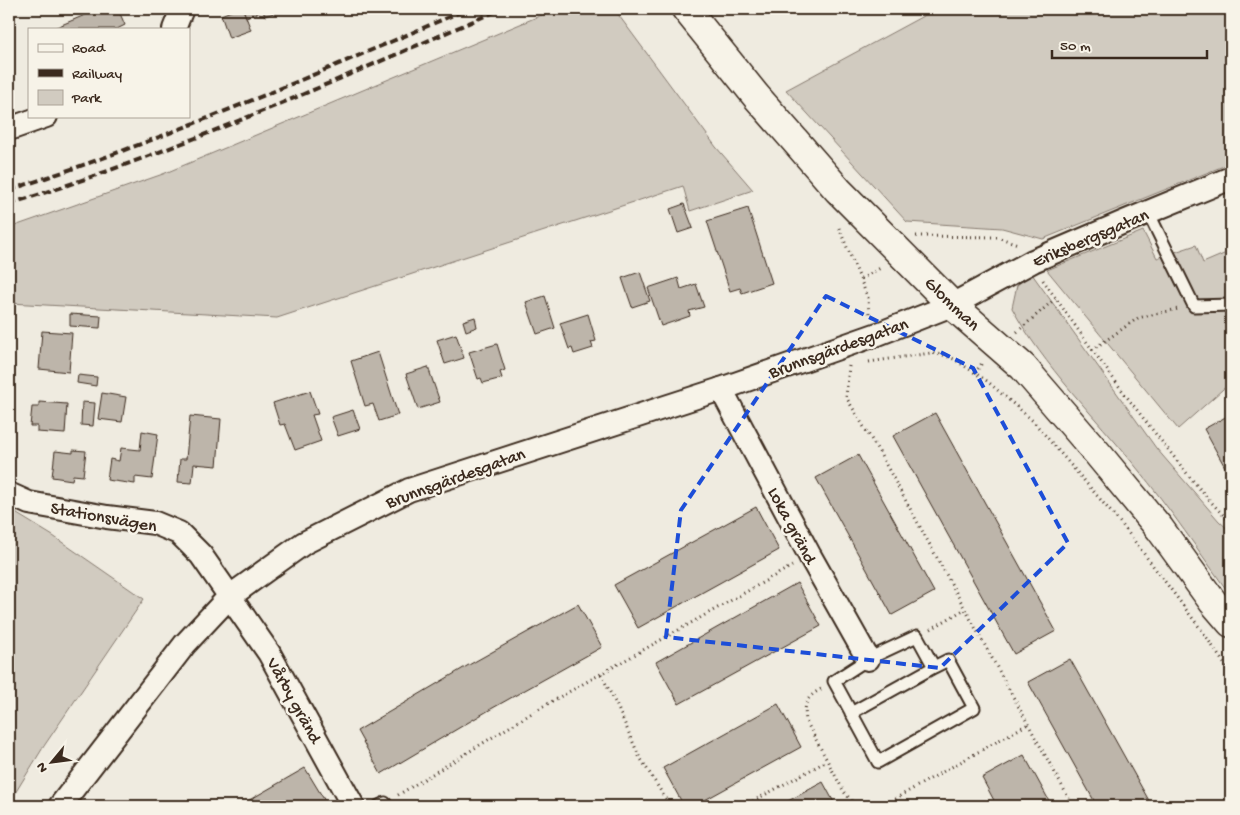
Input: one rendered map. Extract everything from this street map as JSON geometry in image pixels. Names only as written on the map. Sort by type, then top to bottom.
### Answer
[{"type":"street","points":[[174,28],[182,9]]},
{"type":"street","name":"Glomman","points":[[686,9],[796,144],[838,190],[952,305],[1022,367],[1042,389],[1160,529],[1213,602],[1231,622]]},
{"type":"street","points":[[9,129],[40,118]]},
{"type":"street","name":"Eriksbergsgatan","points":[[952,305],[1033,261],[1231,178]]},
{"type":"street","name":"Brunnsgärdesgatan","points":[[60,806],[185,644],[229,597],[304,543],[409,490],[721,389],[878,334],[952,305]]},
{"type":"street","name":"Loka gränd","points":[[721,389],[868,660]]},
{"type":"street","name":"Stationsvägen","points":[[9,494],[29,503],[107,517],[155,523],[179,533],[201,555],[229,597]]},
{"type":"street","name":"Vårby gränd","points":[[229,597],[269,653],[353,806]]},
{"type":"street","name":"Glomman","points":[[1213,602],[1231,636]]},
{"type":"lane","points":[[1148,212],[1194,306],[1231,305]]},
{"type":"lane","points":[[851,713],[948,660],[974,708],[878,762],[851,713],[834,681],[868,660],[917,636],[934,667]]},
{"type":"path","points":[[878,334],[869,314],[868,298],[861,277],[878,271],[917,235],[997,237],[1019,244],[1033,261],[1039,274],[1092,350],[1185,471],[1231,523]]},
{"type":"path","points":[[1092,350],[1138,318],[1194,306]]},
{"type":"path","points":[[868,362],[931,353],[943,355],[954,359],[993,387],[1033,421],[1123,526],[1203,632],[1231,674]]},
{"type":"path","points":[[854,363],[849,363],[846,397],[879,452],[1073,806]]},
{"type":"path","points":[[384,805],[542,707],[810,556]]},
{"type":"path","points":[[917,636],[965,609]]},
{"type":"path","points":[[601,674],[618,706],[639,756],[670,806]]},
{"type":"path","points":[[834,681],[813,693],[807,699],[804,708],[809,728],[844,792],[856,806]]},
{"type":"path","points":[[882,806],[1028,724]]},
{"type":"path","points":[[744,806],[827,761]]},
{"type":"highlighted area","points":[[826,296],[973,368],[1068,543],[940,668],[666,637],[681,510]]},
{"type":"green space","points":[[556,9],[614,9],[716,147],[753,190],[690,211],[683,186],[277,318],[10,303],[11,480],[9,478],[9,228],[163,174]]},
{"type":"green space","points":[[936,9],[1231,9],[1231,163],[1043,239],[1002,228],[907,222],[786,90]]},
{"type":"green space","points":[[1143,231],[1157,258],[1196,245],[1203,263],[1231,251],[1231,382],[1178,429],[1047,270]]},
{"type":"green space","points":[[1032,274],[1156,448],[1219,521],[1231,532],[1231,596],[1149,483],[1054,371],[1025,330],[1012,308],[1017,285]]},
{"type":"green space","points":[[9,509],[53,536],[144,599],[44,746],[9,803]]},
{"type":"building","points":[[99,9],[118,9],[125,25],[119,28],[54,28]]},
{"type":"building","points":[[236,9],[243,9],[251,30],[229,38],[221,15]]},
{"type":"building","points":[[243,9],[285,9],[265,16],[263,11],[246,17]]},
{"type":"building","points":[[684,204],[693,228],[678,233],[670,209]]},
{"type":"building","points":[[748,208],[772,283],[742,293],[740,288],[730,291],[707,221]]},
{"type":"building","points":[[640,272],[650,301],[632,307],[622,278]]},
{"type":"building","points":[[678,278],[681,289],[696,284],[704,307],[689,311],[690,316],[661,326],[648,288]]},
{"type":"building","points":[[545,296],[555,328],[537,334],[526,302]]},
{"type":"building","points":[[70,314],[101,316],[100,328],[70,326]]},
{"type":"building","points":[[588,314],[596,341],[591,342],[593,348],[574,354],[572,348],[569,349],[560,323]]},
{"type":"building","points":[[475,317],[477,327],[466,331],[463,321]]},
{"type":"building","points":[[42,331],[72,333],[69,372],[39,369]]},
{"type":"building","points":[[456,334],[464,358],[445,364],[437,340]]},
{"type":"building","points":[[497,344],[505,370],[500,372],[502,378],[483,383],[481,378],[478,379],[469,352]]},
{"type":"building","points":[[378,352],[398,415],[379,421],[373,404],[365,406],[351,361]]},
{"type":"building","points":[[428,367],[440,402],[418,409],[406,374]]},
{"type":"building","points":[[78,375],[97,377],[96,386],[77,383]]},
{"type":"building","points":[[310,391],[318,414],[312,415],[321,441],[295,450],[285,424],[280,425],[273,403]]},
{"type":"building","points":[[102,393],[126,397],[122,422],[98,419]]},
{"type":"building","points":[[39,402],[67,404],[65,434],[37,432],[37,426],[30,426],[32,407],[39,407]]},
{"type":"building","points":[[82,402],[95,403],[93,426],[81,425]]},
{"type":"building","points":[[353,410],[360,429],[338,436],[331,417]]},
{"type":"building","points":[[935,413],[1056,631],[1014,654],[893,436]]},
{"type":"building","points":[[1231,414],[1231,478],[1204,429]]},
{"type":"building","points":[[190,416],[221,419],[217,466],[194,464],[192,483],[178,482],[180,459],[186,459]]},
{"type":"building","points":[[142,431],[158,434],[152,479],[135,477],[135,484],[107,480],[110,459],[119,461],[121,448],[140,450]]},
{"type":"building","points":[[73,450],[86,451],[83,476],[73,475],[72,480],[52,477],[55,451],[73,453]]},
{"type":"building","points":[[858,455],[934,592],[892,615],[816,478]]},
{"type":"building","points":[[756,507],[779,550],[638,628],[614,585]]},
{"type":"building","points":[[797,583],[821,626],[679,704],[656,662]]},
{"type":"building","points":[[578,604],[602,647],[491,709],[381,774],[357,731],[467,666]]},
{"type":"building","points":[[1070,659],[1152,806],[1097,806],[1028,682]]},
{"type":"building","points":[[778,704],[801,747],[694,806],[684,806],[663,768]]},
{"type":"building","points":[[1024,755],[1052,806],[997,806],[982,778]]},
{"type":"building","points":[[305,768],[328,806],[239,806]]},
{"type":"building","points":[[823,782],[836,806],[779,806]]},
{"type":"railway","points":[[9,190],[67,171],[183,128],[297,82],[467,9]]},
{"type":"railway","points":[[9,204],[72,184],[196,138],[501,9]]}]
